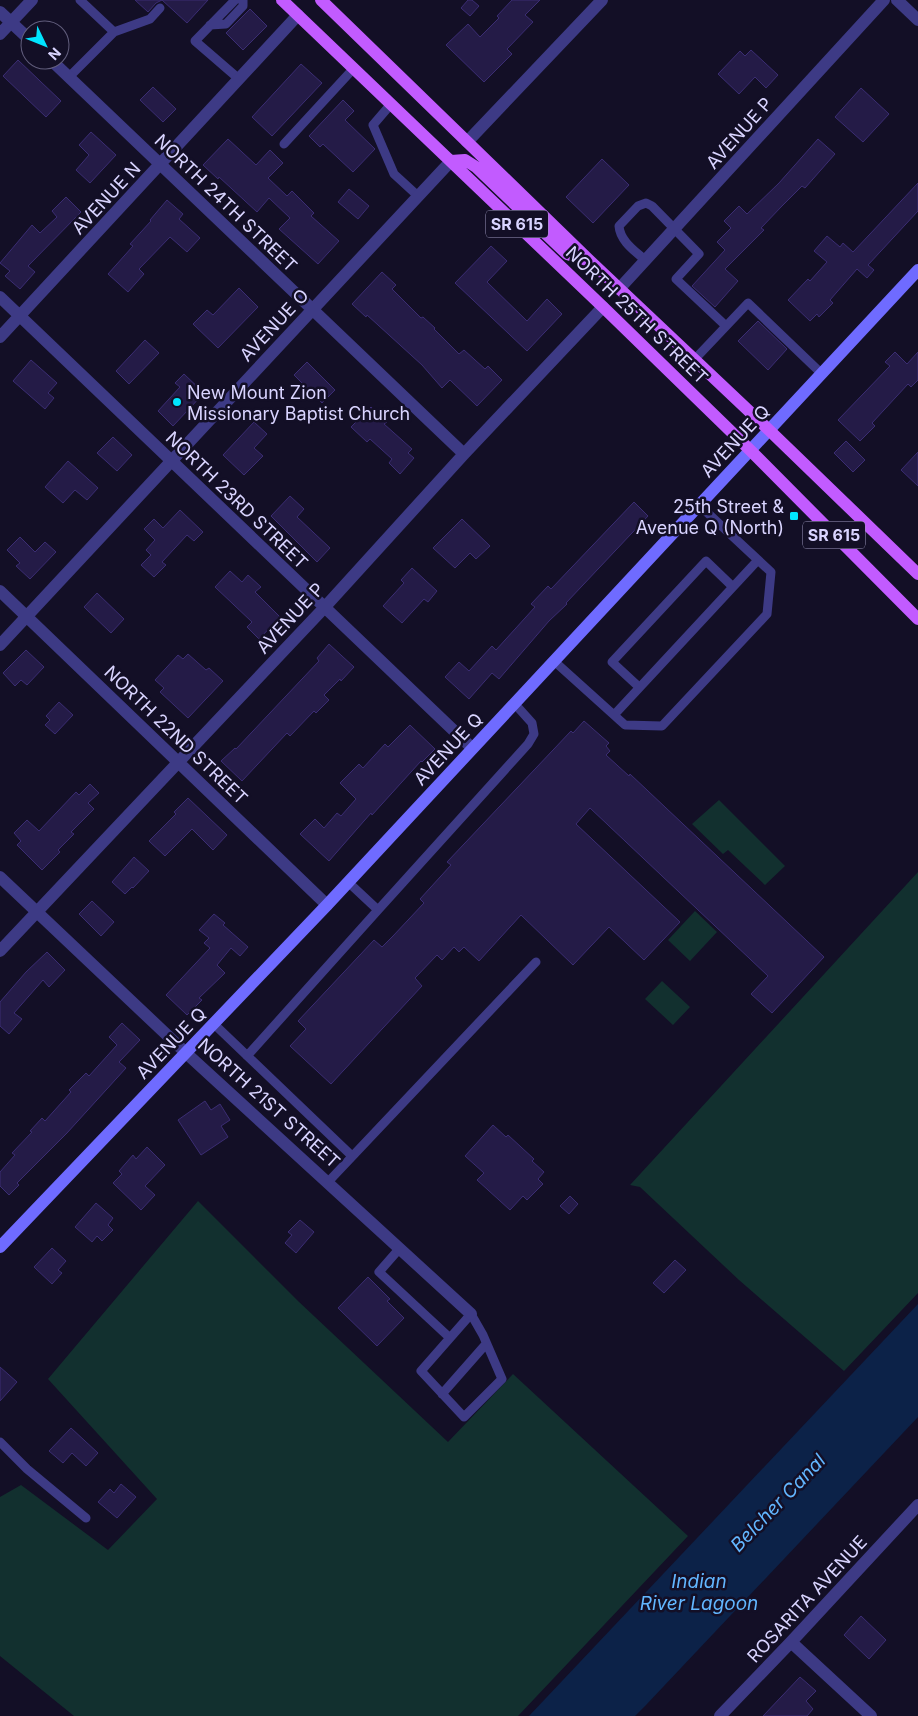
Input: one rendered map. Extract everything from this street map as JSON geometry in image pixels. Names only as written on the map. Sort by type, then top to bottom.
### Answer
[{"type":"main road","name":"NORTH 25TH STREET","points":[[282,0],[750,450],[918,619]]},
{"type":"main road","name":"NORTH 25TH STREET","points":[[321,0],[619,289],[917,571]]},
{"type":"main road","points":[[451,161],[465,160],[476,167],[567,254],[589,260]]},
{"type":"street","points":[[0,34],[32,0]]},
{"type":"street","points":[[467,142],[602,0]]},
{"type":"street","name":"AVENUE P","points":[[619,289],[884,0]]},
{"type":"street","points":[[896,0],[918,20]]},
{"type":"street","points":[[0,12],[20,31]]},
{"type":"street","name":"AVENUE N","points":[[0,337],[298,15]]},
{"type":"street","name":"NORTH 24TH STREET","points":[[62,70],[464,454]]},
{"type":"street","name":"AVENUE O","points":[[0,645],[451,161]]},
{"type":"street","name":"AVENUE Q","points":[[0,1247],[348,882],[918,270]]},
{"type":"street","name":"NORTH 23RD STREET","points":[[0,297],[472,748]]},
{"type":"street","name":"AVENUE P","points":[[0,951],[179,763],[464,454],[603,307]]},
{"type":"street","name":"NORTH 22ND STREET","points":[[0,591],[327,904]]},
{"type":"street","name":"NORTH 21ST STREET","points":[[0,877],[186,1052],[329,1181],[471,1314]]},
{"type":"street","name":"ROSARITA AVENUE","points":[[720,1716],[918,1505]]},
{"type":"street","points":[[791,1642],[871,1716]]},
{"type":"lane","points":[[80,0],[114,32]]},
{"type":"lane","points":[[235,0],[196,41],[239,79]]},
{"type":"lane","points":[[210,25],[226,24],[243,6],[243,0]]},
{"type":"lane","points":[[69,77],[114,32],[150,19],[160,8]]},
{"type":"lane","points":[[284,144],[354,68]]},
{"type":"lane","points":[[391,104],[372,125],[394,174],[418,196]]},
{"type":"lane","points":[[645,260],[624,239],[619,232],[619,226],[638,206],[646,203],[652,206],[675,228],[699,254],[676,278],[726,326]]},
{"type":"lane","points":[[694,360],[748,303],[822,374]]},
{"type":"lane","points":[[554,661],[625,725],[662,726],[767,614],[771,572],[698,505]]},
{"type":"lane","points":[[614,715],[758,560]]},
{"type":"lane","points":[[639,687],[612,662],[706,561],[733,587]]},
{"type":"lane","points":[[247,1056],[528,744],[534,734],[532,723],[514,703]]},
{"type":"lane","points":[[348,882],[378,910]]},
{"type":"lane","points":[[329,1181],[536,962]]},
{"type":"lane","points":[[214,1024],[352,1156]]},
{"type":"lane","points":[[400,1248],[379,1272],[450,1338]]},
{"type":"lane","points":[[471,1314],[502,1379],[464,1417],[421,1371],[450,1338],[471,1314]]},
{"type":"lane","points":[[442,1394],[486,1344]]},
{"type":"lane","points":[[0,1442],[27,1469],[86,1518]]},
{"type":"green space","points":[[719,800],[785,866],[765,885],[728,850],[723,854],[692,824]]},
{"type":"green space","points":[[918,872],[918,1293],[844,1371],[739,1280],[640,1187],[630,1185]]},
{"type":"green space","points":[[695,911],[717,932],[690,961],[668,940]]},
{"type":"green space","points":[[662,981],[690,1007],[673,1025],[645,999]]},
{"type":"green space","points":[[198,1201],[298,1301],[448,1442],[513,1374],[688,1536],[518,1716],[74,1716],[0,1656],[0,1497],[21,1485],[108,1550],[157,1499],[48,1379]]},
{"type":"water","name":"Indian River Lagoon","points":[[918,1304],[918,1417],[635,1716],[529,1716]]},
{"type":"building","points":[[135,0],[162,0],[156,3],[148,12]]},
{"type":"building","points":[[162,0],[208,0],[187,23]]},
{"type":"building","points":[[468,0],[472,0],[479,6],[470,16],[461,8]]},
{"type":"building","points":[[512,0],[540,0],[525,15],[533,22],[507,49],[512,54],[484,82],[446,45],[468,24],[480,37],[499,18],[497,16]]},
{"type":"building","points":[[250,9],[267,26],[243,50],[226,33]]},
{"type":"building","points":[[751,50],[778,75],[766,88],[755,77],[739,94],[718,74],[740,51],[745,56]]},
{"type":"building","points":[[18,60],[20,62],[20,70],[28,70],[61,101],[46,117],[3,76]]},
{"type":"building","points":[[301,64],[322,83],[272,136],[252,117]]},
{"type":"building","points":[[153,87],[176,109],[163,122],[140,100]]},
{"type":"building","points":[[861,88],[889,114],[863,142],[835,117]]},
{"type":"building","points":[[343,100],[354,111],[345,120],[375,149],[353,172],[323,144],[320,147],[309,136]]},
{"type":"building","points":[[91,132],[116,155],[90,183],[76,170],[89,155],[79,145]]},
{"type":"building","points":[[228,139],[256,165],[270,150],[283,163],[268,178],[287,196],[292,191],[314,213],[311,216],[339,241],[318,264],[279,229],[290,218],[269,198],[257,212],[203,165]]},
{"type":"building","points":[[818,139],[835,154],[805,188],[802,186],[782,206],[761,228],[764,230],[725,269],[738,281],[715,307],[692,286],[725,250],[717,242],[731,228],[724,221],[739,206],[747,214],[779,183]]},
{"type":"building","points":[[602,159],[629,185],[593,223],[566,197]]},
{"type":"building","points":[[918,183],[918,211],[868,265],[874,270],[867,278],[857,269],[830,300],[833,303],[819,317],[817,314],[810,321],[788,300],[808,279],[810,281],[827,262],[814,251],[827,236],[840,247],[843,243],[853,252]]},
{"type":"building","points":[[349,189],[369,206],[358,219],[338,202]]},
{"type":"building","points":[[66,197],[81,212],[28,266],[35,272],[20,289],[5,276],[10,271],[0,263],[32,225],[40,233],[57,217],[52,211]]},
{"type":"building","points":[[167,200],[183,214],[179,219],[200,238],[187,252],[170,237],[139,269],[144,274],[128,292],[108,274],[133,246],[130,244]]},
{"type":"building","points":[[491,246],[507,261],[487,282],[527,321],[547,299],[562,314],[527,351],[455,283]]},
{"type":"building","points":[[382,272],[396,285],[392,289],[421,318],[423,317],[435,328],[459,354],[464,350],[485,369],[488,366],[502,380],[477,406],[450,380],[442,388],[422,365],[367,315],[366,317],[352,304]]},
{"type":"building","points":[[239,288],[258,307],[218,348],[193,324],[207,310],[213,315]]},
{"type":"building","points":[[758,321],[787,349],[768,370],[738,341]]},
{"type":"building","points":[[145,340],[159,353],[129,384],[116,371]]},
{"type":"building","points":[[895,352],[907,364],[918,352],[918,380],[911,387],[908,384],[872,423],[875,426],[860,441],[838,420],[890,366],[885,362]]},
{"type":"building","points":[[31,360],[57,383],[48,393],[54,398],[45,409],[13,381]]},
{"type":"building","points":[[307,362],[335,390],[322,403],[294,375]]},
{"type":"building","name":"New Mount Zion Missionary Baptist Church","points":[[184,374],[204,393],[173,426],[158,411],[180,387],[175,383]]},
{"type":"building","points":[[371,407],[387,422],[384,424],[412,449],[408,453],[414,458],[400,474],[389,463],[392,459],[370,439],[367,442],[351,427]]},
{"type":"building","points":[[254,422],[267,434],[254,448],[263,456],[244,475],[223,455]]},
{"type":"building","points":[[113,437],[132,455],[117,471],[97,453]]},
{"type":"building","points":[[846,441],[865,460],[853,472],[834,453]]},
{"type":"building","points":[[918,452],[918,486],[901,470]]},
{"type":"building","points":[[68,461],[98,488],[87,500],[75,490],[63,503],[45,487]]},
{"type":"building","points":[[290,496],[304,509],[297,517],[330,548],[317,562],[271,516]]},
{"type":"building","points":[[634,502],[648,516],[549,621],[499,679],[492,673],[469,699],[445,677],[459,662],[469,671],[492,646],[496,650],[535,607],[531,604],[548,586],[551,589]]},
{"type":"building","points":[[180,510],[203,532],[194,541],[187,535],[162,562],[166,565],[154,577],[141,565],[151,555],[146,550],[155,540],[144,529],[154,519],[163,528]]},
{"type":"building","points":[[462,519],[490,546],[476,559],[470,553],[455,568],[433,548]]},
{"type":"building","points":[[20,537],[35,552],[45,542],[56,552],[30,579],[16,566],[20,563],[7,550]]},
{"type":"building","points":[[412,568],[437,591],[428,602],[424,599],[402,623],[383,606],[404,583],[401,580]]},
{"type":"building","points":[[230,571],[242,582],[248,575],[261,587],[255,592],[280,617],[259,639],[247,627],[252,622],[215,587]]},
{"type":"building","points":[[97,593],[124,619],[111,633],[84,607]]},
{"type":"building","points":[[329,644],[354,667],[324,695],[329,700],[316,713],[314,711],[290,736],[287,733],[242,781],[221,761],[236,749],[319,661],[317,658]]},
{"type":"building","points":[[26,650],[44,667],[27,685],[21,680],[15,686],[3,673]]},
{"type":"building","points":[[188,654],[206,670],[209,668],[223,681],[188,718],[160,692],[164,688],[155,680],[178,655],[183,659]]},
{"type":"building","points":[[59,702],[73,715],[55,734],[45,725],[50,720],[46,716]]},
{"type":"building","points":[[584,721],[609,743],[606,746],[610,751],[606,755],[629,776],[630,774],[824,957],[772,1013],[751,994],[768,976],[590,808],[576,824],[680,922],[644,960],[609,927],[573,965],[521,915],[479,961],[464,947],[459,952],[454,947],[442,960],[437,955],[415,978],[422,986],[331,1084],[290,1046],[306,1029],[298,1021],[374,940],[382,947],[393,936],[424,903],[420,899],[451,865],[447,862],[571,731],[573,733]]},
{"type":"building","points":[[410,725],[435,749],[421,761],[372,815],[371,813],[329,861],[300,834],[315,819],[324,828],[337,813],[341,816],[356,799],[340,783],[359,764],[363,768],[385,744],[388,747]]},
{"type":"building","points":[[90,784],[99,793],[88,803],[94,809],[71,832],[74,834],[42,870],[17,845],[21,841],[14,833],[27,820],[39,831],[76,792],[79,795]]},
{"type":"building","points":[[188,798],[227,835],[213,850],[192,829],[165,856],[149,841],[176,814],[174,812]]},
{"type":"building","points":[[134,857],[149,871],[125,894],[112,882]]},
{"type":"building","points":[[92,901],[114,922],[101,936],[79,914]]},
{"type":"building","points":[[214,914],[225,923],[223,925],[248,947],[240,956],[231,948],[217,965],[225,973],[199,998],[202,1000],[187,1015],[166,995],[210,948],[204,943],[209,938],[199,930]]},
{"type":"building","points":[[47,952],[65,970],[49,987],[43,980],[14,1013],[22,1019],[9,1034],[0,1026],[0,1002],[26,972]]},
{"type":"building","points":[[122,1023],[140,1040],[119,1062],[126,1068],[67,1133],[17,1183],[19,1185],[9,1195],[0,1186],[0,1172],[15,1155],[12,1153],[32,1132],[30,1131],[42,1118],[45,1121],[71,1092],[69,1090],[86,1073],[89,1076],[117,1045],[109,1037]]},
{"type":"building","points":[[205,1101],[211,1110],[220,1104],[230,1120],[221,1126],[228,1137],[201,1155],[178,1120]]},
{"type":"building","points":[[493,1125],[506,1137],[508,1135],[534,1159],[532,1161],[544,1172],[538,1179],[543,1184],[527,1200],[523,1196],[510,1210],[477,1180],[484,1173],[465,1156]]},
{"type":"building","points":[[147,1147],[165,1165],[145,1186],[155,1195],[141,1210],[113,1183],[122,1174],[119,1171],[133,1155],[136,1159]]},
{"type":"building","points":[[570,1196],[578,1204],[569,1214],[560,1206]]},
{"type":"building","points":[[96,1203],[113,1218],[108,1225],[113,1230],[102,1241],[97,1236],[92,1242],[75,1227]]},
{"type":"building","points":[[300,1220],[314,1232],[296,1253],[285,1243],[292,1235],[288,1232]]},
{"type":"building","points":[[52,1248],[66,1261],[58,1270],[62,1273],[52,1284],[34,1267]]},
{"type":"building","points":[[675,1260],[686,1270],[664,1293],[653,1283]]},
{"type":"building","points":[[368,1277],[390,1299],[387,1301],[404,1318],[377,1346],[338,1308]]},
{"type":"building","points":[[0,1367],[17,1382],[0,1401]]},
{"type":"building","points":[[71,1428],[98,1453],[86,1466],[72,1453],[63,1463],[49,1451]]},
{"type":"building","points":[[121,1484],[136,1497],[117,1518],[98,1502],[110,1489],[114,1493]]},
{"type":"building","points":[[861,1616],[886,1640],[869,1659],[844,1635]]},
{"type":"building","points":[[800,1677],[816,1691],[806,1701],[813,1709],[807,1716],[763,1716]]},
{"type":"place","name":"New Mount Zion Missionary Baptist Church","points":[[177,402]]},
{"type":"place","name":"25th Street & Avenue Q (North)","points":[[794,516]]},
{"type":"water label","name":"Belcher Canal","points":[[778,1503]]}]
